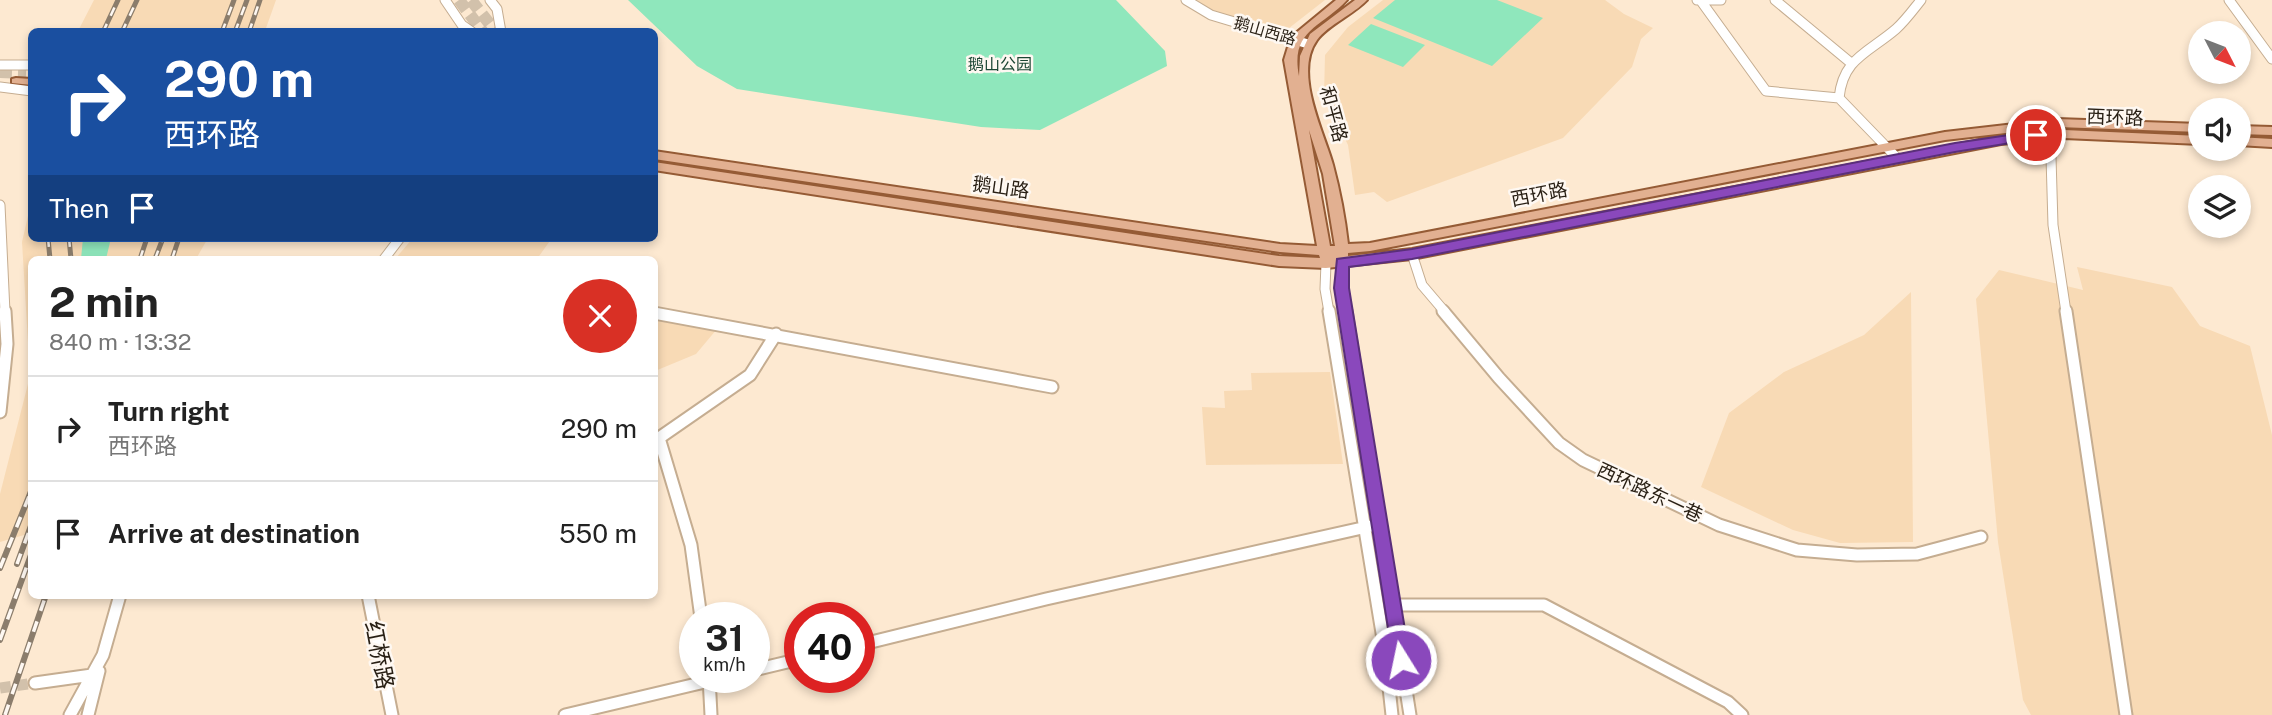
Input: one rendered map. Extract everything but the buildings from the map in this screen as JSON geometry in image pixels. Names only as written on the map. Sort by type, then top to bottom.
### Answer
[{"type":"main road","points":[[1295,40],[1342,0]]},
{"type":"main road","points":[[1308,44],[1314,36],[1362,0]]},
{"type":"main road","name":"和平路","points":[[1295,40],[1290,60],[1326,257]]},
{"type":"main road","name":"和平路","points":[[1308,44],[1302,64],[1313,126],[1328,169],[1342,256]]},
{"type":"main road","points":[[16,81],[28,72]]},
{"type":"main road","name":"西环路","points":[[1342,256],[1370,247],[1945,136],[2057,122],[2188,127]]},
{"type":"main road","points":[[2251,130],[2272,131]]},
{"type":"main road","name":"西环路","points":[[1342,256],[1412,254],[1898,159],[2036,135],[2188,139]]},
{"type":"main road","points":[[2251,142],[2272,143]]},
{"type":"main road","name":"鹅山路","points":[[658,156],[1326,257]]},
{"type":"main road","name":"鹅山路","points":[[658,167],[1279,261],[1342,256]]},
{"type":"street","points":[[445,0],[466,28]]},
{"type":"street","points":[[490,0],[497,9],[500,28]]},
{"type":"street","name":"鹅山西路","points":[[1186,0],[1211,15],[1308,44]]},
{"type":"street","points":[[1699,0],[1721,0]]},
{"type":"street","points":[[1699,0],[1766,92],[1839,98],[1898,159]]},
{"type":"street","points":[[1775,0],[1851,63]]},
{"type":"street","points":[[2229,0],[2272,59]]},
{"type":"street","points":[[1839,98],[1841,79],[1851,63],[1896,28],[1919,1]]},
{"type":"street","points":[[0,58],[28,71]]},
{"type":"street","points":[[0,65],[28,71]]},
{"type":"street","points":[[0,87],[28,90]]},
{"type":"street","points":[[2036,135],[2051,158],[2053,225],[2126,715]]},
{"type":"street","points":[[0,205],[7,344],[0,412]]},
{"type":"street","points":[[386,256],[397,242]]},
{"type":"street","name":"西环路东一巷","points":[[1412,254],[1422,285],[1499,378],[1559,443],[1583,460],[1719,525],[1797,550],[1857,555],[1917,554],[1981,537]]},
{"type":"street","points":[[1342,256],[1342,288],[1410,715]]},
{"type":"street","points":[[1326,257],[1325,289],[1365,528],[1392,715]]},
{"type":"street","points":[[658,314],[1052,387]]},
{"type":"street","points":[[699,602],[691,545],[659,438],[750,375],[776,334]]},
{"type":"street","points":[[875,641],[1046,599],[1380,524]]},
{"type":"street","points":[[88,715],[119,599]]},
{"type":"street","name":"红桥路","points":[[369,599],[391,715]]},
{"type":"street","points":[[1391,605],[1544,605],[1728,702],[1742,715]]},
{"type":"street","points":[[70,715],[103,655]]},
{"type":"street","points":[[35,683],[92,675]]},
{"type":"street","points":[[565,715],[679,686]]},
{"type":"street","points":[[710,693],[711,715]]},
{"type":"shaded area","points":[[94,0],[276,0],[266,28],[80,28]]},
{"type":"shaded area","points":[[1195,0],[1325,0],[1284,32],[1217,14]]},
{"type":"shaded area","points":[[1383,0],[1605,0],[1624,14],[1653,28],[1641,39],[1632,67],[1563,138],[1387,202],[1374,192],[1355,195],[1348,145],[1324,96],[1325,55],[1348,27]]},
{"type":"shaded area","points":[[28,216],[28,242],[206,242],[198,256],[28,256],[28,342],[22,242]]},
{"type":"shaded area","points":[[410,242],[549,242],[539,256],[398,256]]},
{"type":"shaded area","points":[[2077,267],[2172,287],[2200,326],[2250,346],[2272,435],[2272,715],[2031,715],[2023,700],[1998,542],[1976,299],[1999,270],[2083,290]]},
{"type":"shaded area","points":[[1911,292],[1913,542],[1840,543],[1793,530],[1701,487],[1729,413],[1784,372],[1864,335]]},
{"type":"shaded area","points":[[658,320],[717,329],[696,354],[658,370]]},
{"type":"shaded area","points":[[1330,372],[1343,464],[1206,465],[1202,407],[1225,408],[1224,391],[1252,390],[1251,373]]},
{"type":"shaded area","points":[[28,384],[28,534],[0,542],[0,494]]},
{"type":"green space","name":"鹅山公园","points":[[628,0],[1116,0],[1165,51],[1167,66],[1040,130],[981,127],[737,89],[697,66]]},
{"type":"green space","points":[[1395,0],[1497,0],[1543,18],[1492,66],[1373,18]]},
{"type":"green space","points":[[1371,24],[1425,45],[1403,67],[1348,45]]},
{"type":"green space","points":[[83,242],[110,242],[107,256],[81,256]]},
{"type":"tunnel","points":[[459,0],[480,28]]},
{"type":"tunnel","points":[[471,0],[493,28]]},
{"type":"tunnel","points":[[0,72],[26,73]]},
{"type":"tunnel","points":[[0,688],[35,683]]},
{"type":"railway","points":[[105,28],[118,0]]},
{"type":"railway","points":[[124,28],[137,0]]},
{"type":"railway","points":[[224,28],[234,0]]},
{"type":"railway","points":[[236,28],[247,0]]},
{"type":"railway","points":[[250,28],[260,0]]},
{"type":"railway","points":[[48,242],[50,256]]},
{"type":"railway","points":[[69,242],[71,256]]},
{"type":"railway","points":[[141,256],[146,242]]},
{"type":"railway","points":[[156,256],[161,242]]},
{"type":"railway","points":[[173,256],[178,242]]},
{"type":"railway","points":[[0,568],[28,499]]},
{"type":"railway","points":[[17,564],[28,534]]},
{"type":"railway","points":[[0,640],[28,563]]},
{"type":"railway","points":[[5,715],[45,599]]},
{"type":"route","points":[[1401,660],[1342,288],[1342,262],[1412,254],[1955,147],[2036,135]]}]
